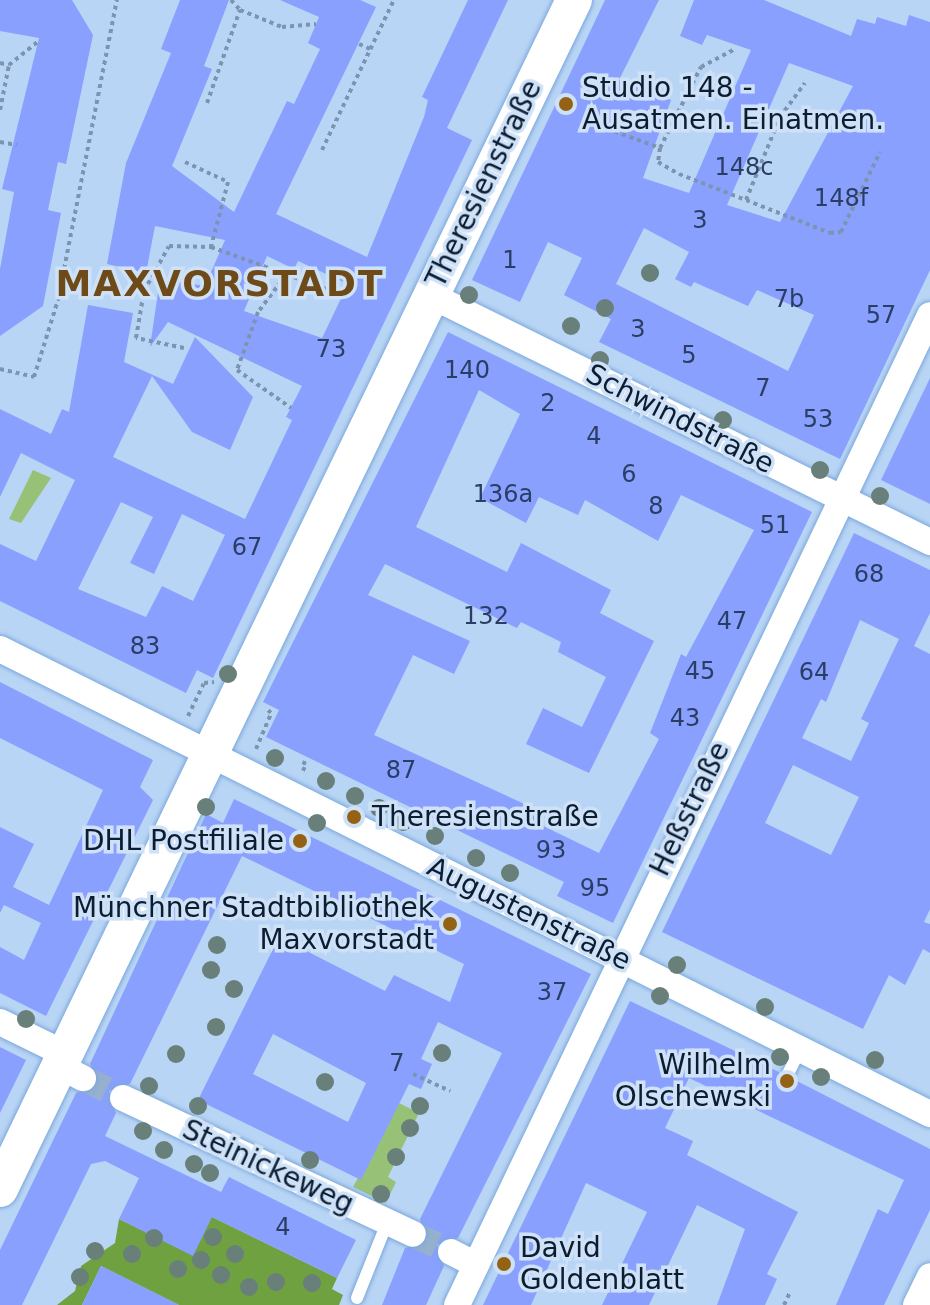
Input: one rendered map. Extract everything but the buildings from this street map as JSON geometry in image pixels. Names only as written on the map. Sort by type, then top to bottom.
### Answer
[{"type":"main road","name":"Theresienstraße","points":[[0,1189],[69,1066],[209,756],[574,0]]},
{"type":"street","name":"Schwindstraße","points":[[430,295],[930,542]]},
{"type":"street","name":"Heßstraße","points":[[457,1305],[838,498],[930,315]]},
{"type":"street","name":"Augustenstraße","points":[[0,649],[930,1114]]},
{"type":"street","points":[[0,1022],[69,1066]]},
{"type":"street","name":"Steinickeweg","points":[[123,1098],[413,1234]]},
{"type":"street","points":[[451,1252],[476,1265]]},
{"type":"street","points":[[916,1305],[930,1276]]},
{"type":"lane","points":[[787,1076],[800,1049]]},
{"type":"lane","points":[[357,1298],[387,1223]]},
{"type":"path","points":[[0,369],[34,377],[46,339],[117,0]]},
{"type":"path","points":[[231,0],[240,10],[282,27],[316,24]]},
{"type":"path","points":[[322,150],[394,0]]},
{"type":"path","points":[[207,103],[240,10]]},
{"type":"path","points":[[0,110],[9,65],[37,42]]},
{"type":"path","points":[[359,44],[370,49]]},
{"type":"path","points":[[735,49],[701,67],[660,148],[658,162],[746,200],[841,232],[880,152]]},
{"type":"path","points":[[0,63],[9,65]]},
{"type":"path","points":[[746,200],[780,117],[805,83]]},
{"type":"path","points":[[592,123],[660,148]]},
{"type":"path","points":[[0,142],[17,145]]},
{"type":"path","points":[[185,162],[228,182],[211,247]]},
{"type":"path","points":[[184,348],[136,338],[144,291],[169,246],[211,247],[343,295]]},
{"type":"path","points":[[286,274],[258,312],[237,370],[291,408]]},
{"type":"path","points":[[305,761],[302,768],[308,771]]},
{"type":"path","points":[[413,1074],[450,1091]]},
{"type":"path","points":[[784,1305],[790,1292]]},
{"type":"green space","points":[[33,470],[51,478],[21,523],[9,519]]},
{"type":"green space","points":[[399,1103],[419,1113],[388,1177],[396,1182],[386,1203],[353,1187]]},
{"type":"green space","points":[[210,1216],[337,1278],[332,1289],[343,1295],[339,1305],[179,1305],[101,1266],[82,1305],[57,1305],[75,1291],[81,1266],[115,1243],[119,1219],[193,1255]]},
{"type":"tunnel","points":[[83,1078],[123,1098]]},
{"type":"tunnel","points":[[413,1234],[451,1252]]},
{"type":"place","name":"Studio 148 - Ausatmen. Einatmen.","points":[[566,104]]},
{"type":"place","name":"Theresienstraße","points":[[354,817]]},
{"type":"place","name":"DHL Postfiliale","points":[[300,841]]},
{"type":"place","name":"Münchner Stadtbibliothek Maxvorstadt","points":[[450,924]]},
{"type":"place","name":"Wilhelm Olschewski","points":[[787,1081]]},
{"type":"place","name":"David Goldenblatt","points":[[504,1264]]},
{"type":"district","name":"MAXVORSTADT","points":[[220,284]]}]
